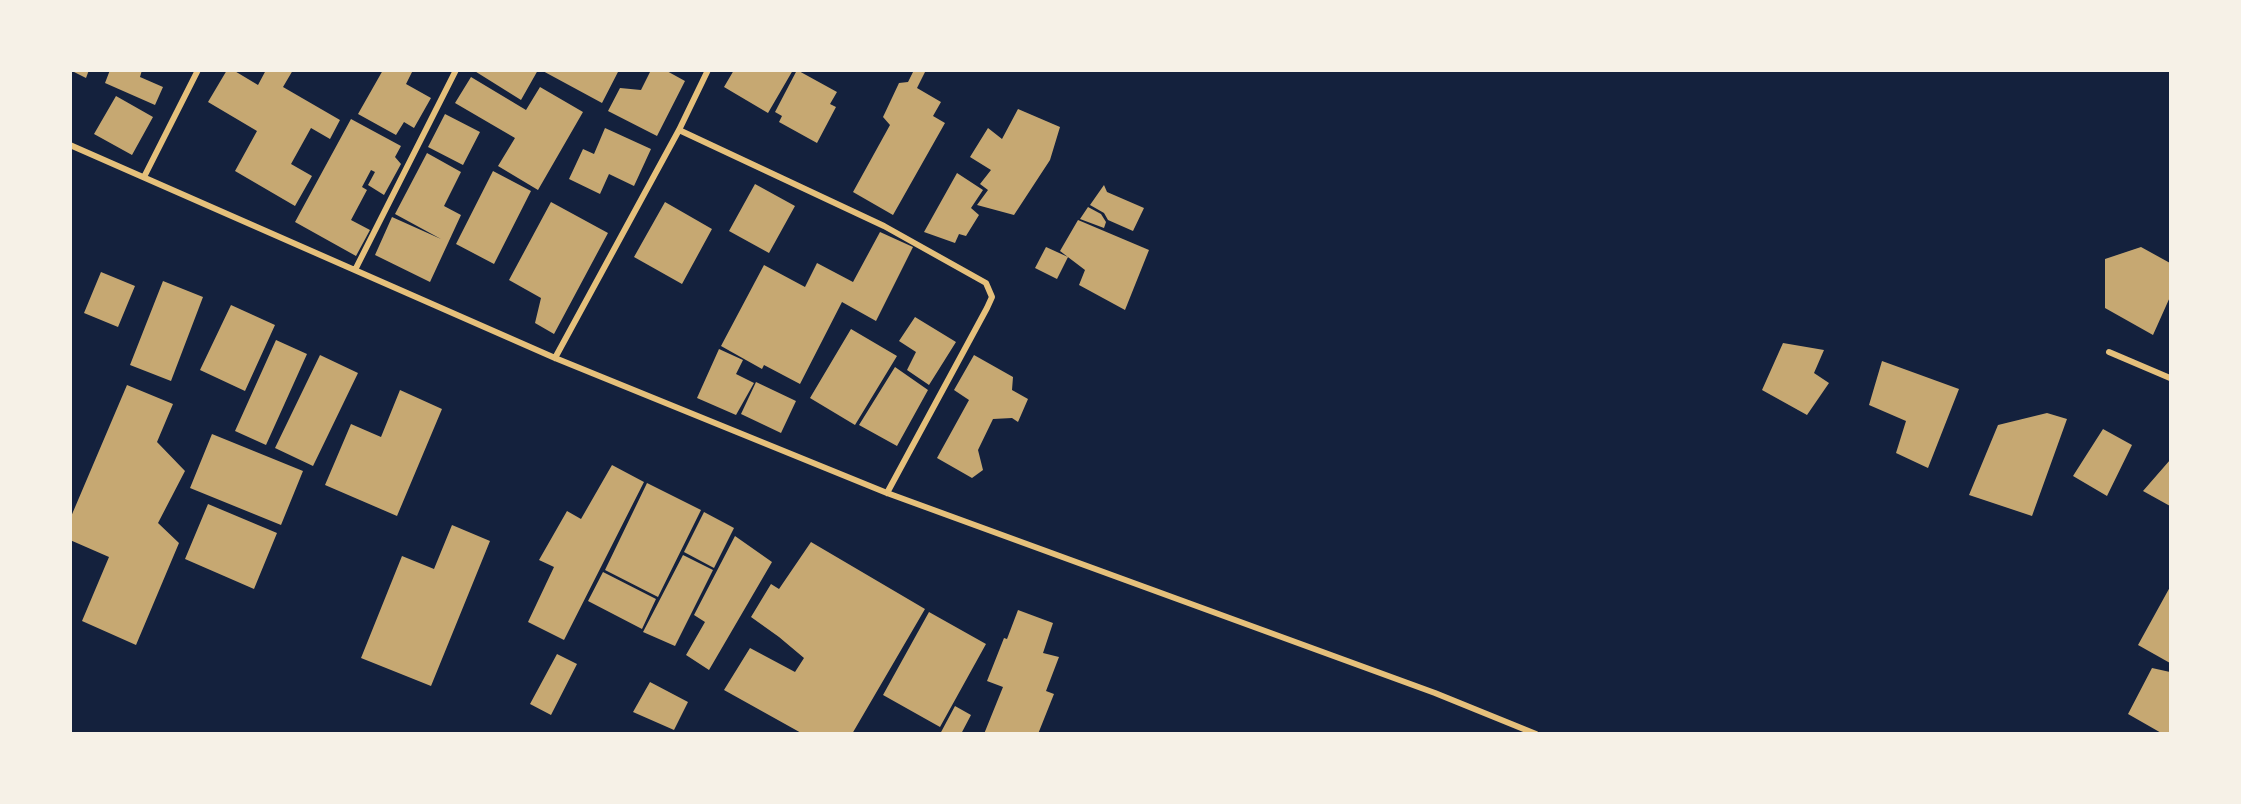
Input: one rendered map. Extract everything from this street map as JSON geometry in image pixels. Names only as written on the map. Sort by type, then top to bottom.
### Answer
[{"type":"street","points":[[144,177],[198,70]]},
{"type":"street","points":[[355,270],[456,70]]},
{"type":"street","points":[[555,358],[679,130],[708,70]]},
{"type":"street","points":[[679,130],[884,226],[986,283],[992,297],[987,308],[887,493]]},
{"type":"street","points":[[70,145],[555,358],[887,493],[1435,693],[1536,734]]},
{"type":"street","points":[[2109,352],[2170,378]]},
{"type":"building","points":[[70,70],[89,70],[86,78]]},
{"type":"building","points":[[110,70],[142,70],[140,77],[163,87],[155,105],[105,83]]},
{"type":"building","points":[[227,70],[233,70],[258,85],[266,70],[293,70],[283,87],[340,120],[330,139],[311,128],[291,164],[312,176],[295,206],[235,171],[257,131],[208,102]]},
{"type":"building","points":[[383,70],[413,70],[406,84],[431,98],[414,128],[404,122],[396,135],[358,114]]},
{"type":"building","points":[[473,70],[538,70],[521,100]]},
{"type":"building","points":[[541,70],[619,70],[602,103]]},
{"type":"building","points":[[651,70],[665,70],[685,81],[657,136],[608,111],[620,88],[641,90]]},
{"type":"building","points":[[734,70],[793,70],[768,113],[724,87]]},
{"type":"building","points":[[797,70],[837,92],[830,104],[836,107],[817,143],[779,122],[782,116],[775,112]]},
{"type":"building","points":[[914,70],[926,70],[917,88],[941,102],[933,116],[945,123],[893,215],[853,192],[890,125],[883,117],[899,83],[908,82]]},
{"type":"building","points":[[471,77],[526,110],[540,87],[583,112],[538,190],[498,166],[515,138],[455,103]]},
{"type":"building","points":[[116,96],[153,117],[132,155],[94,134]]},
{"type":"building","points":[[1018,109],[1060,127],[1050,160],[1014,215],[977,205],[988,190],[980,184],[991,170],[970,157],[988,128],[1002,139]]},
{"type":"building","points":[[445,114],[480,132],[463,165],[428,147]]},
{"type":"building","points":[[351,119],[401,146],[395,157],[401,164],[384,195],[368,185],[375,172],[371,170],[362,187],[367,190],[351,220],[370,230],[356,256],[295,222]]},
{"type":"building","points":[[605,128],[651,149],[634,186],[609,174],[600,194],[569,179],[583,149],[594,154]]},
{"type":"building","points":[[427,153],[461,172],[444,206],[461,215],[430,282],[375,255],[392,217],[441,239],[395,214]]},
{"type":"building","points":[[493,171],[531,191],[494,264],[456,244]]},
{"type":"building","points":[[957,173],[983,190],[971,208],[979,215],[966,236],[959,234],[955,243],[924,232]]},
{"type":"building","points":[[755,184],[795,206],[769,253],[729,231]]},
{"type":"building","points":[[1104,185],[1107,192],[1144,208],[1133,231],[1108,220],[1104,213],[1090,205]]},
{"type":"building","points":[[551,202],[608,233],[554,334],[535,323],[541,298],[509,280]]},
{"type":"building","points":[[665,202],[712,229],[682,284],[634,257]]},
{"type":"building","points":[[1088,207],[1101,214],[1106,222],[1104,228],[1080,219]]},
{"type":"building","points":[[1078,220],[1149,250],[1125,310],[1079,285],[1085,270],[1060,251]]},
{"type":"building","points":[[880,232],[913,247],[876,321],[842,302],[800,384],[764,365],[762,369],[721,346],[764,265],[805,287],[817,263],[853,282]]},
{"type":"building","points":[[1046,247],[1068,257],[1057,279],[1035,268]]},
{"type":"building","points":[[2141,247],[2170,263],[2170,297],[2153,335],[2105,308],[2105,259]]},
{"type":"building","points":[[101,272],[135,286],[118,327],[84,313]]},
{"type":"building","points":[[163,281],[203,297],[171,381],[130,365]]},
{"type":"building","points":[[231,305],[275,325],[245,391],[200,370]]},
{"type":"building","points":[[915,317],[956,342],[929,385],[907,370],[916,352],[899,341]]},
{"type":"building","points":[[851,329],[897,356],[855,425],[810,398]]},
{"type":"building","points":[[276,340],[307,354],[266,445],[235,431]]},
{"type":"building","points":[[1783,343],[1824,350],[1814,373],[1829,383],[1807,415],[1762,390]]},
{"type":"building","points":[[719,349],[743,360],[736,374],[754,383],[736,415],[697,398]]},
{"type":"building","points":[[320,355],[358,373],[313,466],[275,448]]},
{"type":"building","points":[[974,355],[1013,377],[1012,390],[1028,399],[1018,422],[1012,418],[993,419],[978,450],[983,470],[972,478],[937,458],[969,400],[954,390]]},
{"type":"building","points":[[1882,361],[1959,389],[1928,468],[1896,453],[1906,421],[1869,405]]},
{"type":"building","points":[[895,367],[928,390],[897,446],[859,425]]},
{"type":"building","points":[[756,382],[796,401],[781,433],[741,414]]},
{"type":"building","points":[[127,385],[173,404],[157,442],[185,471],[158,523],[179,543],[136,645],[82,621],[109,557],[70,540],[70,519]]},
{"type":"building","points":[[400,390],[442,409],[397,516],[325,485],[351,424],[381,437]]},
{"type":"building","points":[[2047,413],[2067,419],[2032,516],[1969,495],[1998,425]]},
{"type":"building","points":[[2103,429],[2132,445],[2107,496],[2073,476]]},
{"type":"building","points":[[212,434],[303,471],[281,525],[190,488]]},
{"type":"building","points":[[2170,460],[2170,506],[2143,491]]},
{"type":"building","points":[[612,465],[644,482],[564,640],[528,622],[554,567],[539,560],[567,511],[581,519]]},
{"type":"building","points":[[647,483],[701,510],[658,597],[605,570]]},
{"type":"building","points":[[208,504],[277,533],[254,589],[185,559]]},
{"type":"building","points":[[704,512],[734,528],[714,568],[684,552]]},
{"type":"building","points":[[452,525],[490,541],[431,686],[361,658],[402,556],[434,569]]},
{"type":"building","points":[[735,536],[772,562],[709,670],[686,655],[705,622],[694,615]]},
{"type":"building","points":[[811,542],[925,609],[852,734],[803,734],[724,690],[750,648],[795,672],[804,658],[751,617],[771,584],[779,589]]},
{"type":"building","points":[[683,555],[713,570],[675,646],[643,632]]},
{"type":"building","points":[[603,572],[656,599],[642,629],[588,601]]},
{"type":"building","points":[[2170,587],[2170,663],[2138,645]]},
{"type":"building","points":[[1018,610],[1053,623],[1043,653],[1059,657],[1046,691],[1054,694],[1038,734],[984,734],[1003,687],[987,681]]},
{"type":"building","points":[[929,612],[986,644],[940,727],[883,695]]},
{"type":"building","points":[[557,654],[577,664],[551,715],[530,704]]},
{"type":"building","points":[[2152,668],[2170,672],[2170,734],[2163,734],[2128,714]]},
{"type":"building","points":[[650,682],[688,702],[674,730],[633,712]]},
{"type":"building","points":[[955,706],[971,715],[961,734],[940,734]]}]
